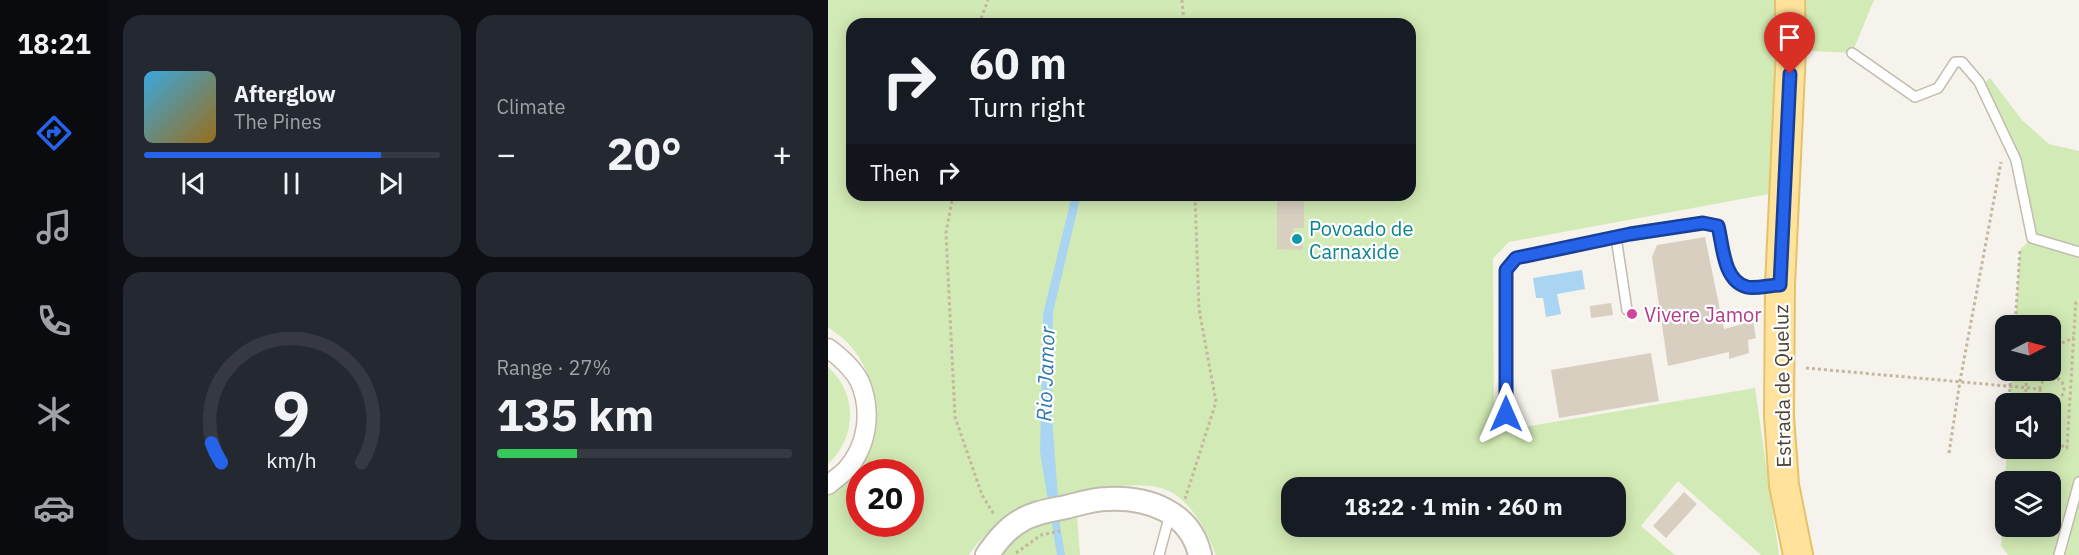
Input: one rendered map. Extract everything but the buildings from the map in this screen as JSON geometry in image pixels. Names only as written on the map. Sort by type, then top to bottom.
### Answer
[{"type":"main road","name":"Estrada de Queluz","points":[[1790,0],[1791,50],[1780,285],[1779,416],[1784,485],[1798,555]]},
{"type":"street","points":[[828,348],[844,360],[859,381],[867,412],[866,429],[856,456],[846,470],[828,485]]},
{"type":"street","points":[[987,555],[1009,529],[1025,518],[1104,499],[1148,502],[1175,515],[1191,531],[1200,555]]},
{"type":"lane","points":[[1852,53],[1915,97],[1938,88],[1955,62],[1962,62],[1979,82],[2016,160],[2032,238],[2079,252]]},
{"type":"lane","points":[[1506,414],[1506,270],[1516,258],[1616,237],[1703,223],[1718,226],[1728,271],[1733,279],[1747,287],[1780,285]]},
{"type":"lane","points":[[1616,237],[1627,310]]},
{"type":"lane","points":[[2059,555],[2079,482]]},
{"type":"lane","points":[[1159,555],[1175,515]]},
{"type":"path","points":[[982,18],[988,0]]},
{"type":"path","points":[[1182,0],[1184,18]]},
{"type":"path","points":[[1949,453],[1960,381],[2001,162],[2016,160]]},
{"type":"path","points":[[951,201],[946,233],[955,417],[982,495],[1009,529]]},
{"type":"path","points":[[1175,515],[1216,402],[1199,309],[1196,201]]},
{"type":"path","points":[[2016,315],[2020,250]]},
{"type":"path","points":[[2061,446],[2067,448],[2076,299]]},
{"type":"path","points":[[2061,342],[2074,337]]},
{"type":"path","points":[[1806,368],[2040,389]]},
{"type":"path","points":[[2010,393],[2011,381]]},
{"type":"path","points":[[2026,381],[2026,393]]},
{"type":"path","points":[[2042,393],[2040,389],[2045,381]]},
{"type":"path","points":[[2060,381],[2064,389],[2061,397]]},
{"type":"path","points":[[2064,389],[2071,390]]},
{"type":"path","points":[[1014,555],[1041,535],[1063,530]]},
{"type":"green space","points":[[828,0],[1874,0],[1852,53],[1791,50],[1774,193],[1509,242],[1493,258],[1494,432],[1755,388],[1779,555],[1761,555],[1678,481],[1641,526],[1675,555],[1216,555],[1200,522],[1176,495],[1162,488],[1128,486],[1091,492],[1015,512],[992,529],[969,555],[828,555],[828,495],[846,482],[846,537],[924,537],[924,459],[862,459],[874,424],[874,406],[867,372],[847,342],[828,327]]},
{"type":"green space","points":[[1990,78],[2022,120],[2049,144],[2079,151],[2079,555],[2008,555],[2001,546],[2002,537],[2061,537],[2061,471],[2006,471],[2006,459],[2061,459],[2061,393],[2011,393],[2011,381],[2061,381],[2061,315],[2016,315],[2020,250],[2032,238],[2016,160],[1981,85]]},
{"type":"green space","points":[[828,367],[845,390],[850,416],[849,429],[844,441],[838,453],[828,464]]},
{"type":"green space","points":[[1077,516],[1080,555],[996,555],[1027,528]]},
{"type":"water","name":"Rio Jamor","points":[[1071,201],[1080,201],[1053,312],[1052,416],[1060,525],[1065,555],[1057,555],[1040,452],[1043,315]]},
{"type":"water","points":[[1582,270],[1585,289],[1557,294],[1561,314],[1546,317],[1543,298],[1536,298],[1533,278]]},
{"type":"place","name":"Povoado de Carnaxide","points":[[1297,239]]},
{"type":"place","name":"Vivere Jamor","points":[[1632,314]]},
{"type":"route","points":[[1506,414],[1506,270],[1516,258],[1630,234],[1703,223],[1718,226],[1728,271],[1733,279],[1747,287],[1780,285],[1790,74]]}]
